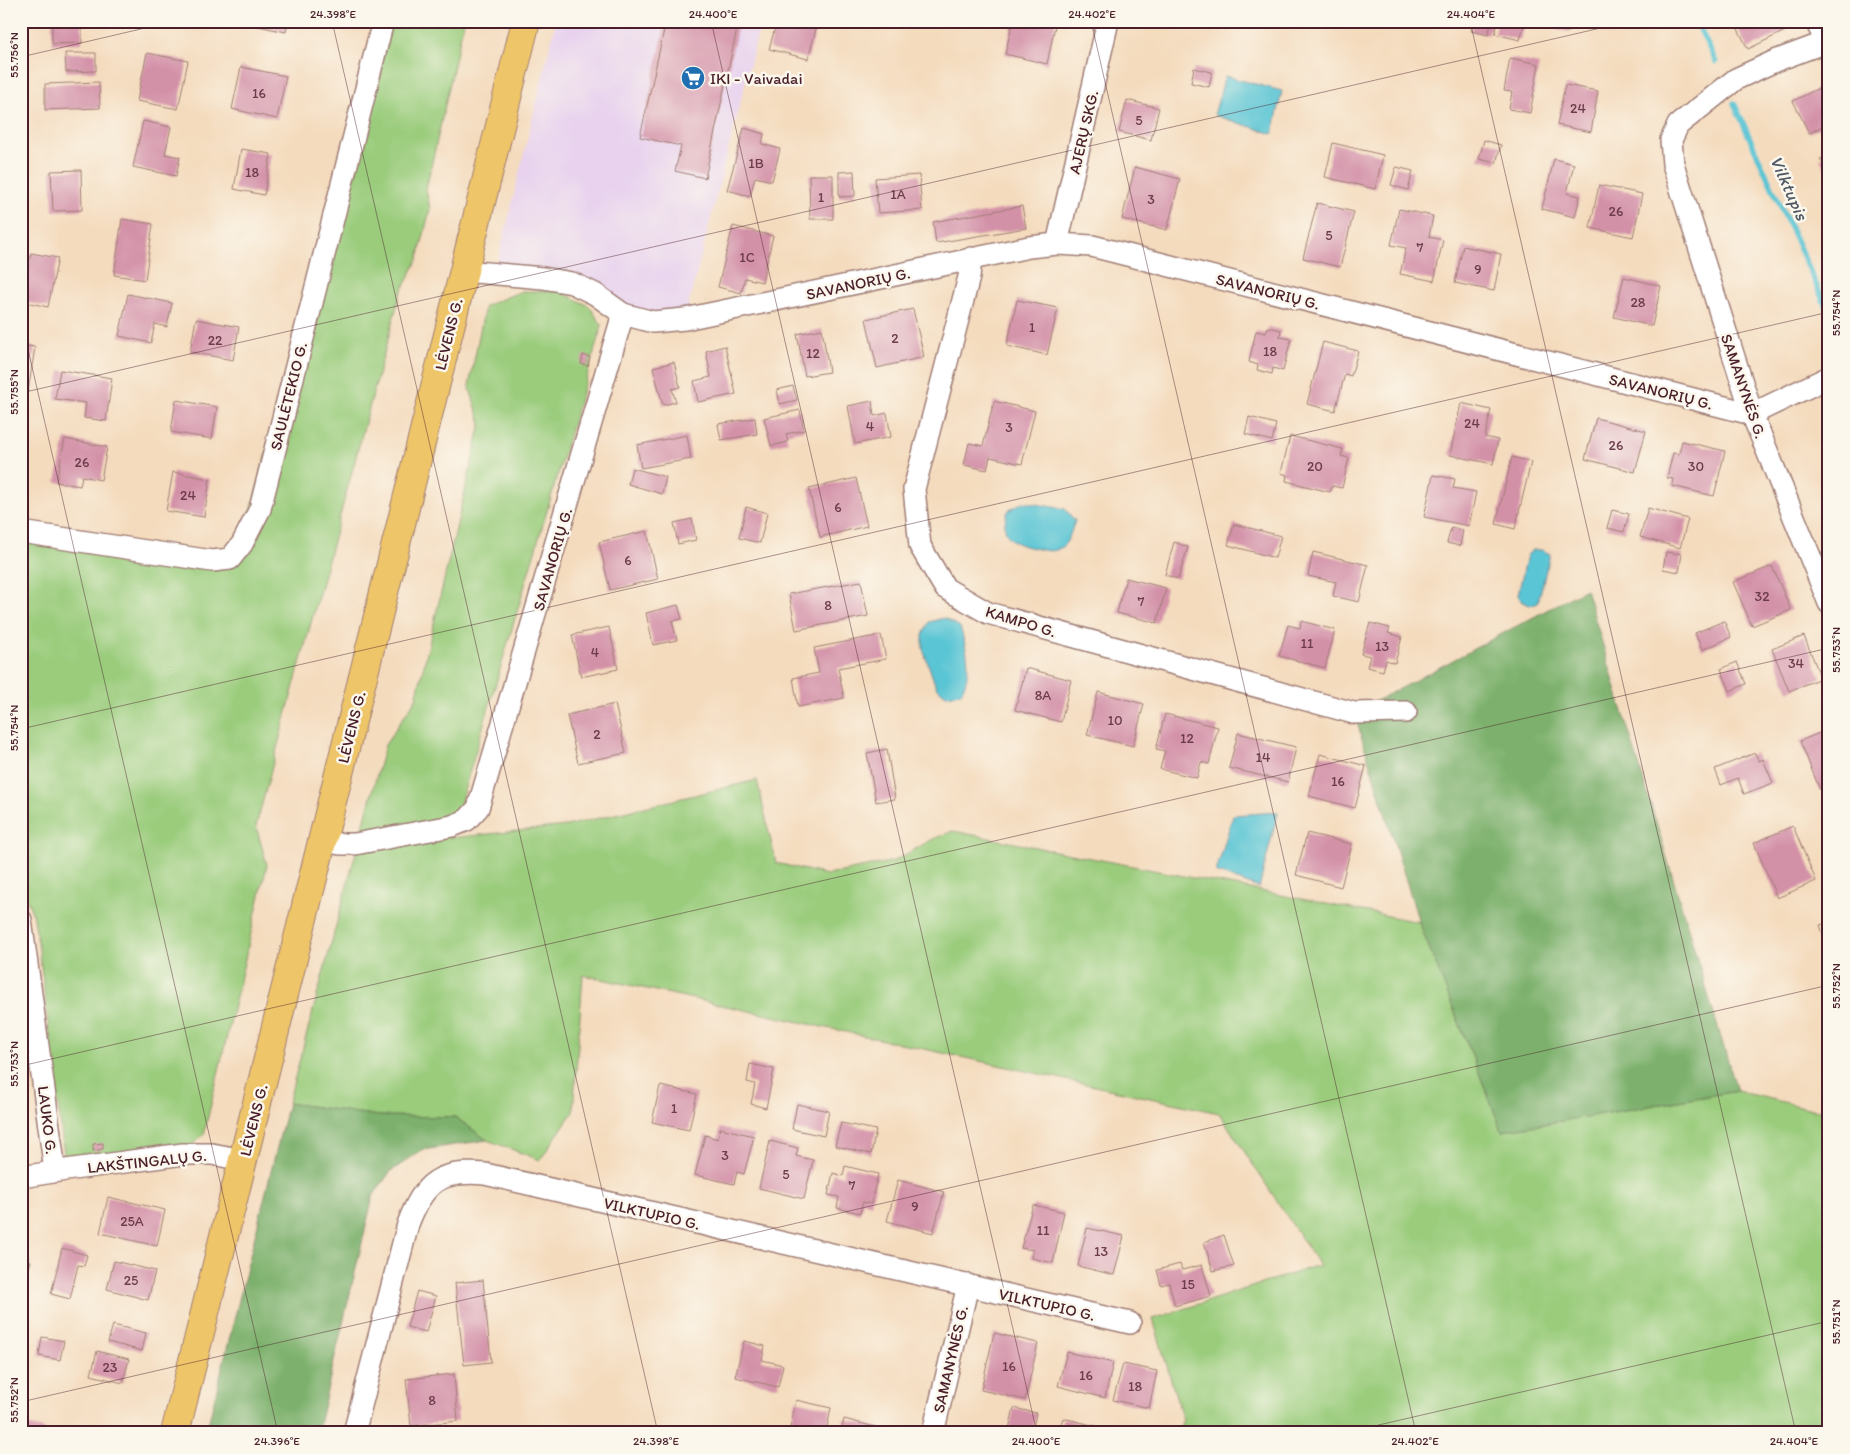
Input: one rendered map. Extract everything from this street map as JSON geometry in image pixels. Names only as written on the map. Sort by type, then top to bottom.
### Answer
[{"type":"main road","name":"LĖVENS G.","points":[[175,1433],[526,21]]},
{"type":"street","name":"SAULĖTEKIO G.","points":[[21,532],[212,561],[230,559],[242,544],[260,509],[383,21]]},
{"type":"street","name":"AJERŲ SKG.","points":[[1057,244],[1108,21]]},
{"type":"street","points":[[1816,21],[1827,42]]},
{"type":"street","name":"SAMANYNĖS G.","points":[[1827,42],[1736,79],[1678,125],[1671,140],[1673,164],[1752,414],[1829,603]]},
{"type":"street","name":"SAVANORIŲ G.","points":[[322,841],[355,844],[452,826],[467,820],[478,808],[623,314],[653,322],[685,320],[1029,247],[1057,244],[1092,246],[1752,414]]},
{"type":"street","name":"KAMPO G.","points":[[971,258],[969,277],[914,488],[920,546],[945,588],[988,613],[1354,714],[1406,712]]},
{"type":"street","points":[[464,271],[543,278],[572,283],[595,294],[623,314]]},
{"type":"street","points":[[1752,414],[1829,377]]},
{"type":"street","name":"LAUKO G.","points":[[21,920],[55,1172]]},
{"type":"street","name":"LAKŠTINGALŲ G.","points":[[21,1177],[183,1154],[212,1154],[243,1160]]},
{"type":"street","name":"VILKTUPIO G.","points":[[354,1433],[408,1224],[416,1202],[428,1186],[446,1176],[466,1172],[485,1174],[1130,1323]]},
{"type":"street","name":"SAMANYNĖS G.","points":[[933,1433],[968,1285]]},
{"type":"shaded area","points":[[556,21],[761,21],[685,319],[609,303],[495,273]]},
{"type":"green space","points":[[384,21],[464,21],[426,189],[430,209],[418,259],[400,294],[256,826],[267,865],[204,1134],[183,1154],[66,1170],[34,918],[21,883],[21,532],[212,561],[242,544]]},
{"type":"green space","points":[[522,291],[559,291],[589,306],[602,325],[450,838],[566,826],[757,780],[776,863],[827,875],[894,861],[933,839],[953,831],[1419,922],[1502,1131],[1737,1091],[1829,1113],[1829,1433],[1177,1433],[1183,1420],[1153,1319],[1319,1265],[1219,1113],[583,975],[573,1112],[540,1160],[487,1140],[455,1117],[379,1116],[288,1103],[385,745],[416,699],[481,423],[469,386],[485,306]]},
{"type":"green space","points":[[1586,589],[1737,1091],[1502,1131],[1419,922],[1354,713]]},
{"type":"green space","points":[[288,1103],[379,1116],[455,1117],[487,1140],[422,1150],[390,1172],[373,1196],[317,1433],[206,1433]]},
{"type":"water","points":[[1225,76],[1282,91],[1273,134],[1214,115]]},
{"type":"water","points":[[1023,502],[1065,509],[1075,521],[1069,538],[1063,546],[1052,551],[1045,550],[1025,546],[1008,537],[1005,526],[1008,511]]},
{"type":"water","points":[[1533,550],[1542,550],[1550,554],[1538,602],[1530,605],[1522,602],[1518,595],[1527,555]]},
{"type":"water","points":[[944,618],[960,627],[968,660],[967,676],[961,693],[946,695],[936,687],[923,649],[923,635],[929,622]]},
{"type":"water","points":[[1278,812],[1259,888],[1216,872],[1233,815]]},
{"type":"building","points":[[52,21],[82,21],[82,43],[52,44]]},
{"type":"building","points":[[245,21],[288,21],[286,32],[244,23]]},
{"type":"building","points":[[666,21],[700,21],[737,29],[705,178],[675,171],[681,146],[640,137]]},
{"type":"building","points":[[777,21],[799,21],[798,24],[816,29],[808,59],[769,49]]},
{"type":"building","points":[[859,21],[877,21],[875,27]]},
{"type":"building","points":[[1013,21],[1056,21],[1047,64],[1005,54]]},
{"type":"building","points":[[1188,21],[1218,21],[1217,29]]},
{"type":"building","points":[[1474,21],[1492,21],[1488,35],[1471,31]]},
{"type":"building","points":[[1498,21],[1525,21],[1520,40],[1495,34]]},
{"type":"building","points":[[1540,21],[1571,21],[1569,32],[1539,25]]},
{"type":"building","points":[[1734,21],[1780,21],[1785,31],[1748,49]]},
{"type":"building","points":[[65,53],[96,53],[96,71],[66,72]]},
{"type":"building","points":[[147,53],[188,61],[178,109],[137,101]]},
{"type":"building","points":[[1510,58],[1539,64],[1530,113],[1509,109],[1512,92],[1504,91]]},
{"type":"building","points":[[241,67],[286,76],[277,119],[232,109]]},
{"type":"building","points":[[1194,68],[1212,72],[1209,87],[1191,83]]},
{"type":"building","points":[[99,82],[100,108],[45,110],[45,84]]},
{"type":"building","points":[[1829,83],[1829,123],[1809,133],[1793,101]]},
{"type":"building","points":[[1565,85],[1598,91],[1591,132],[1557,125]]},
{"type":"building","points":[[1127,100],[1159,108],[1151,140],[1119,132]]},
{"type":"building","points":[[143,121],[171,127],[165,154],[180,157],[176,176],[133,167]]},
{"type":"building","points":[[744,128],[764,134],[762,144],[780,149],[772,181],[755,177],[750,196],[727,190]]},
{"type":"building","points":[[1484,140],[1501,145],[1496,163],[1479,159]]},
{"type":"building","points":[[1333,143],[1383,155],[1375,189],[1325,177]]},
{"type":"building","points":[[241,149],[271,154],[264,195],[234,189]]},
{"type":"building","points":[[1829,155],[1829,176],[1820,159]]},
{"type":"building","points":[[1554,159],[1574,164],[1567,193],[1580,196],[1575,217],[1542,209]]},
{"type":"building","points":[[1135,167],[1180,179],[1167,230],[1122,219]]},
{"type":"building","points":[[1396,167],[1413,171],[1408,190],[1391,185]]},
{"type":"building","points":[[81,170],[82,210],[53,211],[51,171]]},
{"type":"building","points":[[854,171],[855,196],[839,197],[839,172]]},
{"type":"building","points":[[809,175],[833,175],[833,219],[810,219]]},
{"type":"building","points":[[919,175],[922,210],[878,213],[875,178]]},
{"type":"building","points":[[1599,185],[1642,194],[1633,237],[1590,228]]},
{"type":"building","points":[[1317,203],[1354,212],[1340,267],[1303,258]]},
{"type":"building","points":[[1022,206],[1026,228],[936,243],[933,222]]},
{"type":"building","points":[[1399,209],[1433,216],[1429,237],[1443,240],[1434,281],[1400,274],[1406,248],[1391,245]]},
{"type":"building","points":[[122,219],[153,224],[145,280],[114,275]]},
{"type":"building","points":[[733,226],[773,236],[762,282],[745,278],[741,293],[718,287]]},
{"type":"building","points":[[1463,246],[1501,254],[1494,291],[1455,283]]},
{"type":"building","points":[[31,253],[58,258],[48,307],[21,301]]},
{"type":"building","points":[[1624,277],[1661,286],[1652,326],[1614,317]]},
{"type":"building","points":[[128,294],[172,303],[167,327],[155,324],[151,343],[119,336]]},
{"type":"building","points":[[1017,300],[1058,308],[1047,355],[1007,346]]},
{"type":"building","points":[[913,309],[924,357],[877,368],[866,319]]},
{"type":"building","points":[[196,319],[239,327],[233,360],[190,352]]},
{"type":"building","points":[[1268,327],[1281,330],[1280,337],[1291,339],[1283,371],[1273,368],[1272,374],[1257,370],[1258,365],[1249,362],[1256,331],[1266,333]]},
{"type":"building","points":[[822,329],[829,372],[805,376],[797,334]]},
{"type":"building","points":[[1323,342],[1358,351],[1351,376],[1345,374],[1335,411],[1307,404]]},
{"type":"building","points":[[21,345],[35,347],[28,392],[21,391]]},
{"type":"building","points":[[725,346],[736,394],[698,402],[694,381],[711,377],[706,351]]},
{"type":"building","points":[[583,355],[590,357],[588,366],[581,364]]},
{"type":"building","points":[[674,362],[680,387],[672,389],[676,402],[663,405],[653,367]]},
{"type":"building","points":[[60,370],[112,378],[106,421],[84,418],[86,403],[55,399]]},
{"type":"building","points":[[793,386],[797,400],[780,404],[777,390]]},
{"type":"building","points":[[176,400],[217,407],[212,439],[171,432]]},
{"type":"building","points":[[872,401],[874,416],[887,413],[891,437],[855,444],[848,406]]},
{"type":"building","points":[[994,401],[1035,411],[1022,464],[990,457],[987,470],[964,465],[969,443],[983,446]]},
{"type":"building","points":[[1461,403],[1491,410],[1485,437],[1498,440],[1493,464],[1450,455]]},
{"type":"building","points":[[800,410],[804,430],[786,434],[788,442],[771,446],[764,418]]},
{"type":"building","points":[[1249,417],[1276,424],[1272,441],[1245,434]]},
{"type":"building","points":[[755,418],[757,434],[721,440],[718,424]]},
{"type":"building","points":[[1596,418],[1646,431],[1635,472],[1585,459]]},
{"type":"building","points":[[687,435],[691,459],[641,468],[637,445]]},
{"type":"building","points":[[1290,436],[1343,449],[1341,456],[1349,458],[1342,488],[1332,486],[1330,492],[1286,481],[1287,475],[1281,473]]},
{"type":"building","points":[[65,439],[107,447],[101,480],[82,476],[80,486],[56,482]]},
{"type":"building","points":[[1682,441],[1725,451],[1714,496],[1672,486],[1673,479],[1667,478],[1673,453],[1679,454]]},
{"type":"building","points":[[1512,457],[1531,462],[1515,529],[1496,524]]},
{"type":"building","points":[[632,468],[666,477],[662,494],[628,484]]},
{"type":"building","points":[[173,472],[210,479],[204,517],[166,511]]},
{"type":"building","points":[[1433,475],[1455,479],[1453,488],[1476,492],[1469,526],[1424,517]]},
{"type":"building","points":[[856,478],[867,526],[820,537],[809,489]]},
{"type":"building","points":[[746,507],[767,513],[760,543],[739,538]]},
{"type":"building","points":[[1648,508],[1688,519],[1680,548],[1640,537]]},
{"type":"building","points":[[1612,510],[1629,514],[1624,532],[1607,528]]},
{"type":"building","points":[[692,519],[696,540],[678,544],[674,523]]},
{"type":"building","points":[[1234,524],[1281,536],[1275,558],[1228,545]]},
{"type":"building","points":[[1451,528],[1463,530],[1460,546],[1447,543]]},
{"type":"building","points":[[647,531],[658,579],[610,590],[599,542]]},
{"type":"building","points":[[1174,542],[1188,547],[1178,579],[1165,575]]},
{"type":"building","points":[[1313,552],[1368,565],[1359,602],[1333,596],[1336,582],[1308,576]]},
{"type":"building","points":[[1666,552],[1682,554],[1679,572],[1663,569]]},
{"type":"building","points":[[1772,566],[1791,610],[1752,626],[1733,582]]},
{"type":"building","points":[[1126,578],[1166,588],[1157,623],[1117,613]]},
{"type":"building","points":[[861,581],[868,616],[796,630],[789,594]]},
{"type":"building","points":[[678,605],[682,619],[672,621],[677,640],[653,645],[646,613]]},
{"type":"building","points":[[1301,621],[1335,630],[1325,668],[1279,656],[1288,625],[1300,628]]},
{"type":"building","points":[[1724,621],[1731,637],[1702,650],[1695,633]]},
{"type":"building","points":[[1370,623],[1390,628],[1388,633],[1402,637],[1395,663],[1386,660],[1383,671],[1367,667],[1370,656],[1361,654]]},
{"type":"building","points":[[609,627],[618,669],[581,677],[572,635]]},
{"type":"building","points":[[881,635],[886,659],[838,668],[844,698],[798,707],[793,678],[819,673],[814,648]]},
{"type":"building","points":[[1804,636],[1821,678],[1789,691],[1772,649]]},
{"type":"building","points":[[1737,662],[1746,684],[1730,691],[1721,669]]},
{"type":"building","points":[[1026,668],[1071,680],[1061,722],[1015,710]]},
{"type":"building","points":[[1098,692],[1144,704],[1133,746],[1087,735]]},
{"type":"building","points":[[615,704],[626,753],[578,763],[567,715]]},
{"type":"building","points":[[1165,714],[1218,727],[1209,764],[1201,762],[1197,778],[1160,769],[1165,751],[1156,749]]},
{"type":"building","points":[[1829,729],[1829,787],[1820,790],[1800,741]]},
{"type":"building","points":[[1238,733],[1296,747],[1288,782],[1229,768]]},
{"type":"building","points":[[887,749],[895,799],[876,802],[867,753]]},
{"type":"building","points":[[1755,753],[1759,761],[1763,759],[1773,783],[1744,794],[1738,778],[1721,785],[1715,769]]},
{"type":"building","points":[[1320,754],[1366,766],[1355,808],[1309,796]]},
{"type":"building","points":[[1793,826],[1816,881],[1777,898],[1754,843]]},
{"type":"building","points":[[1307,833],[1352,844],[1341,887],[1296,875]]},
{"type":"building","points":[[1829,922],[1829,949],[1828,949],[1820,925]]},
{"type":"building","points":[[750,1064],[774,1069],[766,1108],[751,1104],[755,1084],[747,1082]]},
{"type":"building","points":[[660,1086],[697,1094],[689,1130],[652,1122]]},
{"type":"building","points":[[797,1104],[829,1111],[824,1136],[792,1129]]},
{"type":"building","points":[[841,1123],[876,1130],[871,1154],[835,1146]]},
{"type":"building","points":[[720,1128],[754,1136],[744,1174],[737,1172],[734,1184],[695,1175],[705,1135],[718,1139]]},
{"type":"building","points":[[770,1141],[798,1148],[796,1156],[813,1160],[804,1199],[759,1188]]},
{"type":"building","points":[[103,1143],[103,1149],[93,1151],[93,1144]]},
{"type":"building","points":[[845,1166],[878,1174],[871,1204],[863,1202],[860,1213],[837,1208],[839,1197],[828,1195],[833,1173],[843,1176]]},
{"type":"building","points":[[898,1180],[944,1192],[933,1233],[887,1221]]},
{"type":"building","points":[[108,1197],[165,1210],[157,1246],[100,1233]]},
{"type":"building","points":[[1033,1205],[1064,1212],[1053,1263],[1031,1258],[1033,1250],[1021,1248]]},
{"type":"building","points":[[1087,1228],[1124,1236],[1114,1275],[1078,1266]]},
{"type":"building","points":[[1224,1235],[1234,1266],[1213,1271],[1204,1242]]},
{"type":"building","points":[[62,1248],[87,1255],[84,1266],[78,1265],[70,1299],[51,1294]]},
{"type":"building","points":[[21,1259],[31,1261],[26,1279],[21,1278]]},
{"type":"building","points":[[114,1261],[155,1271],[148,1300],[107,1289]]},
{"type":"building","points":[[1180,1264],[1182,1270],[1202,1265],[1211,1296],[1175,1306],[1169,1283],[1161,1285],[1157,1270]]},
{"type":"building","points":[[483,1280],[491,1362],[464,1365],[455,1283]]},
{"type":"building","points":[[417,1291],[436,1296],[426,1332],[407,1327]]},
{"type":"building","points":[[113,1325],[146,1333],[142,1351],[108,1342]]},
{"type":"building","points":[[994,1333],[1038,1343],[1025,1400],[981,1390]]},
{"type":"building","points":[[42,1337],[64,1341],[60,1360],[39,1356]]},
{"type":"building","points":[[744,1341],[765,1346],[762,1360],[783,1365],[778,1387],[735,1377]]},
{"type":"building","points":[[97,1351],[129,1359],[123,1383],[91,1375]]},
{"type":"building","points":[[1067,1352],[1113,1363],[1105,1398],[1058,1386]]},
{"type":"building","points":[[1123,1364],[1157,1371],[1149,1408],[1113,1400]]},
{"type":"building","points":[[454,1374],[458,1421],[411,1426],[406,1379]]},
{"type":"building","points":[[796,1400],[831,1408],[826,1433],[789,1433]]},
{"type":"building","points":[[1014,1408],[1036,1413],[1032,1433],[1008,1433]]},
{"type":"building","points":[[1063,1418],[1100,1427],[1099,1433],[1058,1433]]},
{"type":"building","points":[[844,1419],[887,1430],[887,1433],[841,1433]]},
{"type":"building","points":[[21,1424],[44,1429],[44,1433],[21,1433]]},
{"type":"waterway","name":"Vilktupis","points":[[1696,21],[1716,62]]},
{"type":"waterway","name":"Vilktupis","points":[[1734,103],[1829,313]]},
{"type":"place","name":"IKI - Vaivadai","points":[[693,78]]}]
